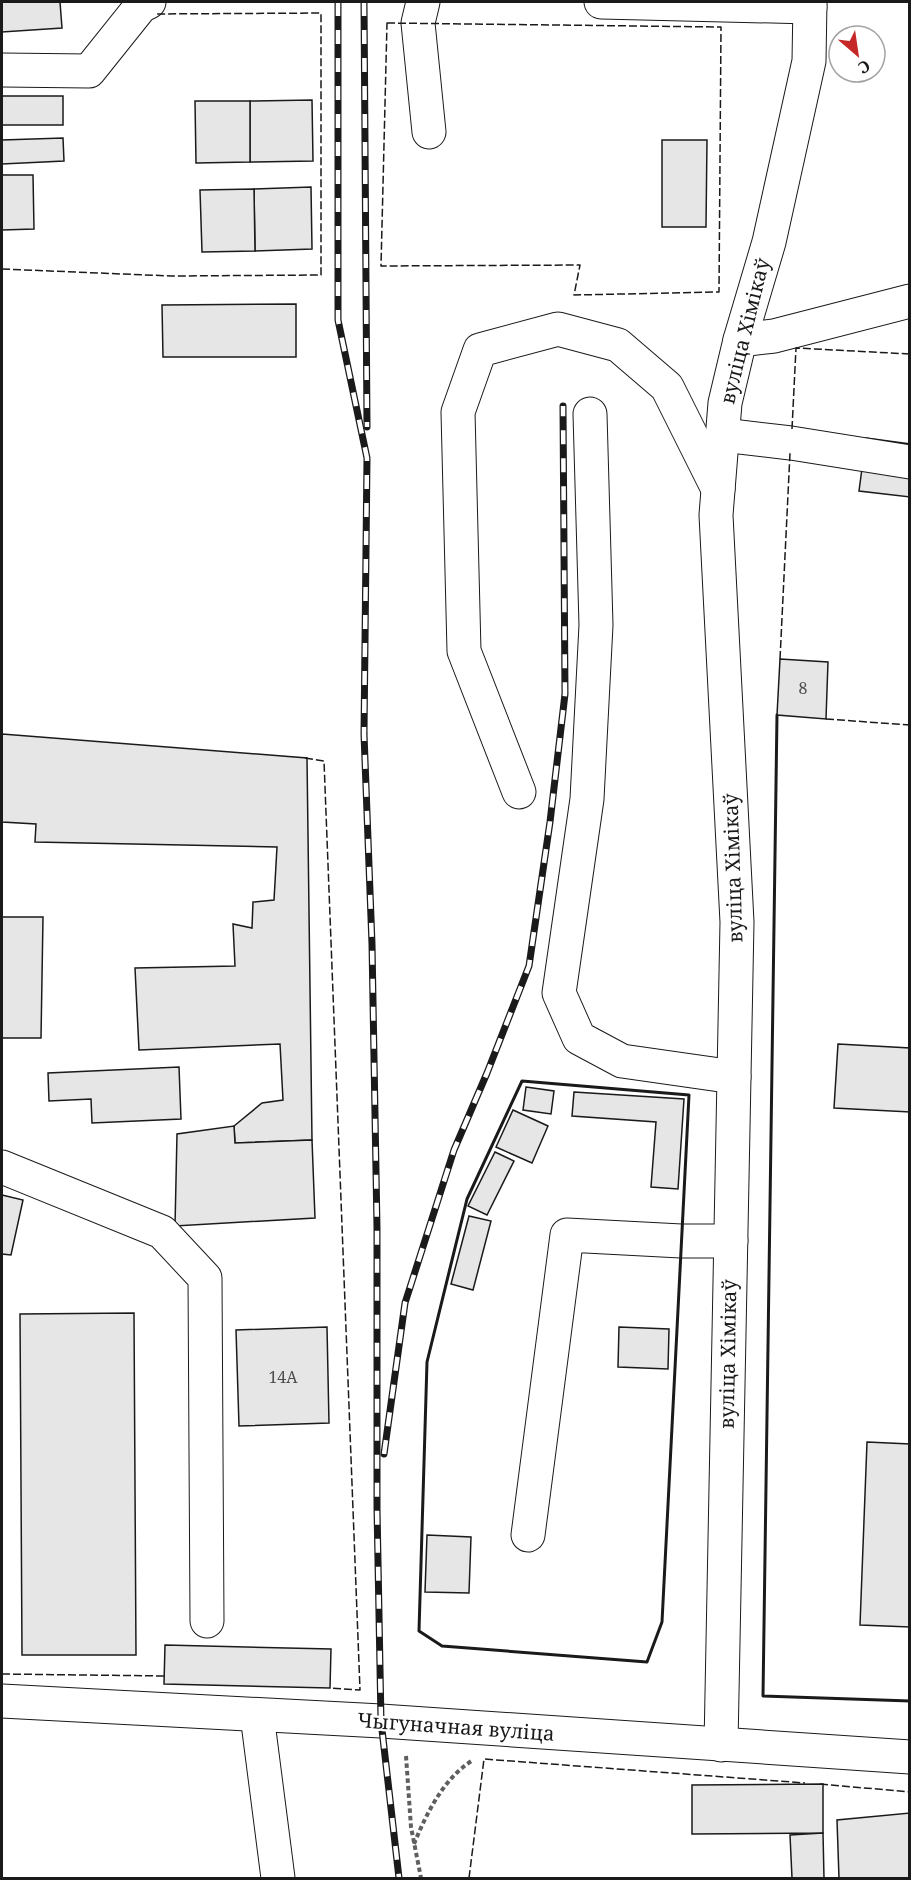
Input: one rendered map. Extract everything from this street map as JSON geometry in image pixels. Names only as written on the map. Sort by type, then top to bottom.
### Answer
[{"type":"street","points":[[2,70],[88,71],[141,6],[149,2]]},
{"type":"street","points":[[423,2],[418,23],[429,132]]},
{"type":"street","points":[[601,2],[810,4]]},
{"type":"street","name":"вуліца Хімікаў","points":[[721,1745],[737,922],[716,515],[725,403],[740,340],[769,242],[809,61],[810,4]]},
{"type":"street","points":[[740,340],[774,336],[909,301]]},
{"type":"street","points":[[519,792],[464,651],[458,412],[480,350],[558,329],[618,345],[667,387],[718,489]]},
{"type":"street","points":[[590,414],[596,625],[587,799],[559,993],[579,1038],[622,1061],[734,1077]]},
{"type":"street","points":[[723,435],[791,443],[909,462]]},
{"type":"street","points":[[2,1167],[162,1232],[205,1278],[207,1621]]},
{"type":"street","points":[[528,1535],[567,1235],[731,1241]]},
{"type":"street","name":"Чыгуначная вуліца","points":[[7,1707],[404,1722],[909,1757]]},
{"type":"street","points":[[257,1715],[278,1878]]},
{"type":"path","points":[[404,1722],[411,1827],[421,1878]]},
{"type":"path","points":[[414,1844],[429,1811],[443,1789],[453,1776],[477,1758]]},
{"type":"building","points":[[2,2],[60,2],[62,28],[2,32]]},
{"type":"building","points":[[2,96],[63,96],[63,125],[2,125]]},
{"type":"building","points":[[312,100],[313,161],[250,162],[250,101]]},
{"type":"building","points":[[195,101],[250,101],[250,162],[196,163]]},
{"type":"building","points":[[63,138],[64,161],[2,164],[2,140]]},
{"type":"building","points":[[662,140],[707,140],[706,227],[662,227]]},
{"type":"building","points":[[2,175],[33,175],[34,229],[2,230]]},
{"type":"building","points":[[311,187],[312,249],[255,251],[254,189]]},
{"type":"building","points":[[254,189],[255,251],[202,252],[200,190]]},
{"type":"building","points":[[296,304],[296,357],[163,357],[162,305]]},
{"type":"building","points":[[866,438],[910,444],[910,497],[859,491]]},
{"type":"building","points":[[780,659],[828,662],[826,719],[777,715]]},
{"type":"building","points":[[2,734],[307,758],[312,1140],[235,1143],[234,1126],[262,1103],[283,1100],[280,1044],[139,1050],[135,968],[235,966],[233,924],[252,928],[253,902],[274,900],[277,847],[35,842],[36,824],[2,822]]},
{"type":"building","points":[[2,917],[43,917],[41,1038],[2,1038]]},
{"type":"building","points":[[838,1044],[910,1048],[910,1112],[834,1108]]},
{"type":"building","points":[[179,1067],[181,1119],[92,1123],[91,1099],[49,1101],[48,1073]]},
{"type":"building","points":[[526,1087],[554,1091],[551,1114],[523,1110]]},
{"type":"building","points":[[574,1092],[684,1099],[678,1189],[651,1187],[656,1122],[572,1116]]},
{"type":"building","points":[[513,1110],[548,1126],[532,1163],[496,1147]]},
{"type":"building","points":[[234,1126],[235,1143],[312,1140],[315,1218],[175,1226],[177,1134]]},
{"type":"building","points":[[495,1152],[514,1161],[487,1215],[468,1206]]},
{"type":"building","points":[[2,1195],[23,1200],[11,1255],[2,1254]]},
{"type":"building","points":[[469,1216],[491,1221],[473,1290],[451,1284]]},
{"type":"building","points":[[134,1313],[136,1655],[22,1655],[20,1314]]},
{"type":"building","points":[[327,1327],[329,1423],[239,1426],[236,1330]]},
{"type":"building","points":[[619,1327],[669,1329],[668,1369],[618,1367]]},
{"type":"building","points":[[867,1442],[910,1444],[910,1627],[860,1625]]},
{"type":"building","points":[[427,1535],[471,1537],[469,1593],[425,1592]]},
{"type":"building","points":[[165,1645],[331,1649],[330,1688],[164,1684]]},
{"type":"building","points":[[823,1784],[823,1833],[692,1834],[692,1785]]},
{"type":"building","points":[[910,1813],[910,1878],[839,1878],[837,1820]]},
{"type":"building","points":[[823,1833],[824,1878],[792,1878],[790,1835]]},
{"type":"railway","points":[[338,2],[338,320],[367,458],[364,734],[372,944],[377,1228],[377,1508],[381,1721],[399,1878]]},
{"type":"railway","points":[[364,2],[367,427]]},
{"type":"railway","points":[[384,1454],[405,1303],[454,1150],[529,966],[550,822],[565,694],[563,406]]},
{"type":"fence","points":[[2,269],[171,276],[321,275],[321,13],[155,14]]},
{"type":"fence","points":[[387,23],[721,27],[719,292],[574,295],[580,265],[381,266],[387,23]]},
{"type":"fence","points":[[792,429],[796,348],[910,354]]},
{"type":"fence","points":[[780,659],[790,453]]},
{"type":"fence","points":[[826,719],[910,725]]},
{"type":"fence","points":[[305,758],[324,761],[360,1690],[330,1688]]},
{"type":"fence","points":[[2,1674],[165,1676]]},
{"type":"fence","points":[[469,1878],[484,1759],[805,1783]]},
{"type":"fence","points":[[820,1784],[910,1792]]},
{"type":"wall","points":[[777,715],[763,1696],[910,1701]]},
{"type":"wall","points":[[522,1081],[689,1095],[662,1622],[647,1662],[442,1646],[419,1631],[427,1362],[467,1199],[522,1081]]}]
